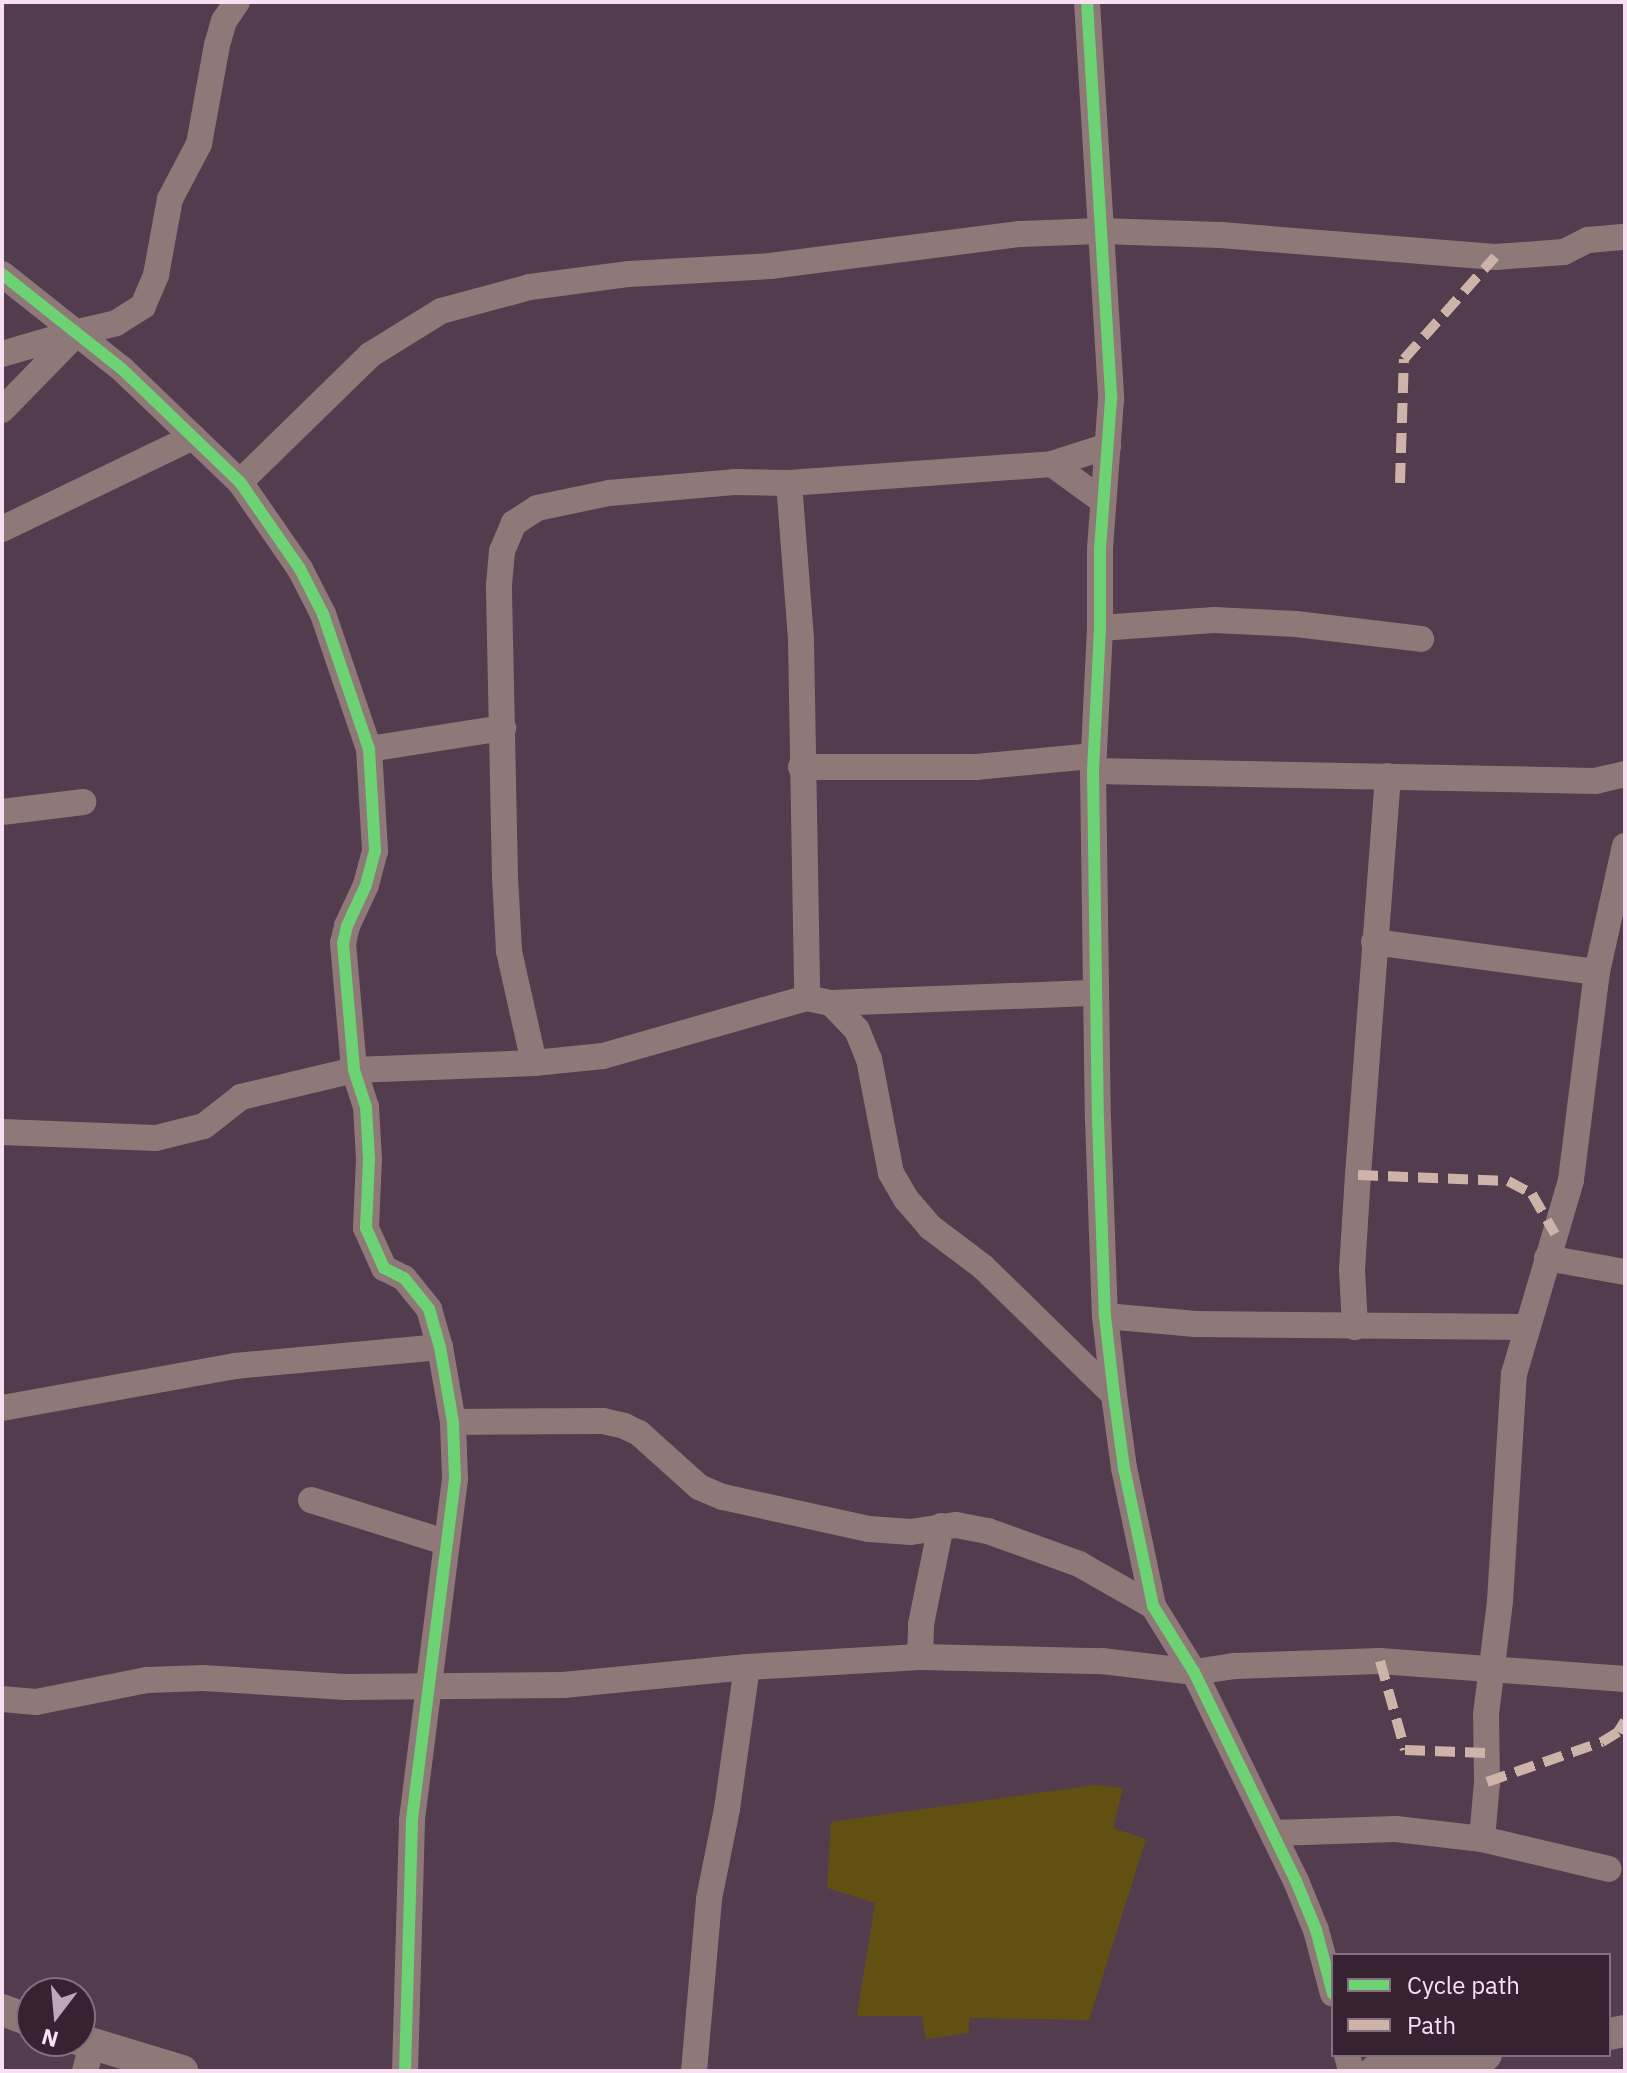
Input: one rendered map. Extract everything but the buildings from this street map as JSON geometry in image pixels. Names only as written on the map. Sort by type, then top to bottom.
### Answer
[{"type":"street","points":[[2,354],[116,323],[143,306],[156,275],[170,199],[199,144],[224,21],[237,2]]},
{"type":"street","points":[[1087,2],[1100,231],[1109,322],[1108,446],[1103,501],[1093,764],[1105,1316],[1114,1395],[1124,1468],[1153,1606],[1194,1672],[1274,1833],[1316,1930],[1331,1986]]},
{"type":"street","points":[[240,482],[370,355],[441,311],[530,287],[601,278],[770,266],[1020,234],[1100,231],[1221,235],[1495,257],[1564,252],[1588,240],[1625,237]]},
{"type":"street","points":[[2,274],[78,332],[240,482],[300,569],[323,614],[369,749],[375,851],[366,885],[347,926],[343,943],[354,1070],[366,1107],[369,1237],[384,1268],[404,1278],[429,1309],[440,1347],[453,1422],[455,1479],[412,1821],[405,2071]]},
{"type":"street","points":[[2,410],[78,332]]},
{"type":"street","points":[[2,529],[193,437]]},
{"type":"street","points":[[534,1063],[509,951],[499,585],[502,551],[514,523],[537,508],[580,497],[719,483],[789,483],[1052,464],[1108,446]]},
{"type":"street","points":[[1052,464],[1103,501]]},
{"type":"street","points":[[789,483],[801,639],[801,767],[819,1000],[857,1030],[869,1059],[891,1173],[906,1199],[930,1227],[983,1267],[1114,1395]]},
{"type":"street","points":[[1100,628],[1214,620],[1296,624],[1421,639]]},
{"type":"street","points":[[369,749],[503,728]]},
{"type":"street","points":[[801,767],[1093,764],[1595,781],[1625,774]]},
{"type":"street","points":[[1355,1327],[1352,1270],[1388,776]]},
{"type":"street","points":[[2,812],[83,802]]},
{"type":"street","points":[[1482,1839],[1490,1668],[1500,1601],[1514,1374],[1571,1180],[1579,1140],[1597,972],[1625,846]]},
{"type":"street","points":[[1374,942],[1597,972]]},
{"type":"street","points":[[2,1132],[156,1138],[204,1126],[241,1097],[354,1070],[534,1063],[603,1056],[819,1000],[1096,993]]},
{"type":"street","points":[[1547,1258],[1625,1272]]},
{"type":"street","points":[[1105,1316],[1196,1324],[1527,1327]]},
{"type":"street","points":[[2,1408],[235,1366],[440,1347]]},
{"type":"street","points":[[453,1422],[614,1423],[639,1433],[677,1471],[699,1487],[723,1497],[869,1529],[911,1532],[941,1526],[988,1531],[1079,1564],[1153,1606]]},
{"type":"street","points":[[311,1500],[445,1542]]},
{"type":"street","points":[[920,1657],[921,1624],[941,1526]]},
{"type":"street","points":[[2,1699],[36,1702],[147,1680],[203,1678],[346,1687],[563,1685],[747,1667],[920,1657],[1102,1661],[1194,1672],[1234,1666],[1380,1661],[1625,1679]]},
{"type":"street","points":[[694,2071],[709,1899],[727,1809],[747,1667]]},
{"type":"street","points":[[1274,1833],[1396,1829],[1482,1839],[1609,1869]]},
{"type":"street","points":[[96,2054],[182,2071]]},
{"type":"street","points":[[1375,2071],[1472,2057]]},
{"type":"shaded area","points":[[1095,1785],[1123,1788],[1113,1828],[1146,1839],[1089,2020],[970,2018],[968,2033],[926,2039],[922,2016],[857,2016],[875,1903],[827,1888],[831,1822]]},
{"type":"marked path","points":[[1400,483],[1404,359],[1495,257]]},
{"type":"marked path","points":[[1358,1175],[1508,1181],[1532,1194],[1555,1234]]},
{"type":"marked path","points":[[1380,1661],[1405,1750],[1486,1753]]},
{"type":"marked path","points":[[1487,1782],[1602,1742],[1618,1732],[1625,1721]]},
{"type":"cycle path","points":[[1087,2],[1111,399],[1100,549],[1100,628],[1093,771],[1098,1119],[1105,1316],[1114,1395],[1124,1468],[1153,1606],[1194,1672],[1296,1881],[1316,1930],[1331,1986]]},
{"type":"cycle path","points":[[2,274],[122,369],[240,482],[300,569],[323,614],[369,749],[375,851],[366,885],[347,926],[343,943],[354,1070],[366,1107],[369,1159],[366,1228],[384,1268],[404,1278],[429,1309],[440,1347],[453,1422],[455,1479],[412,1821],[405,2071]]}]
